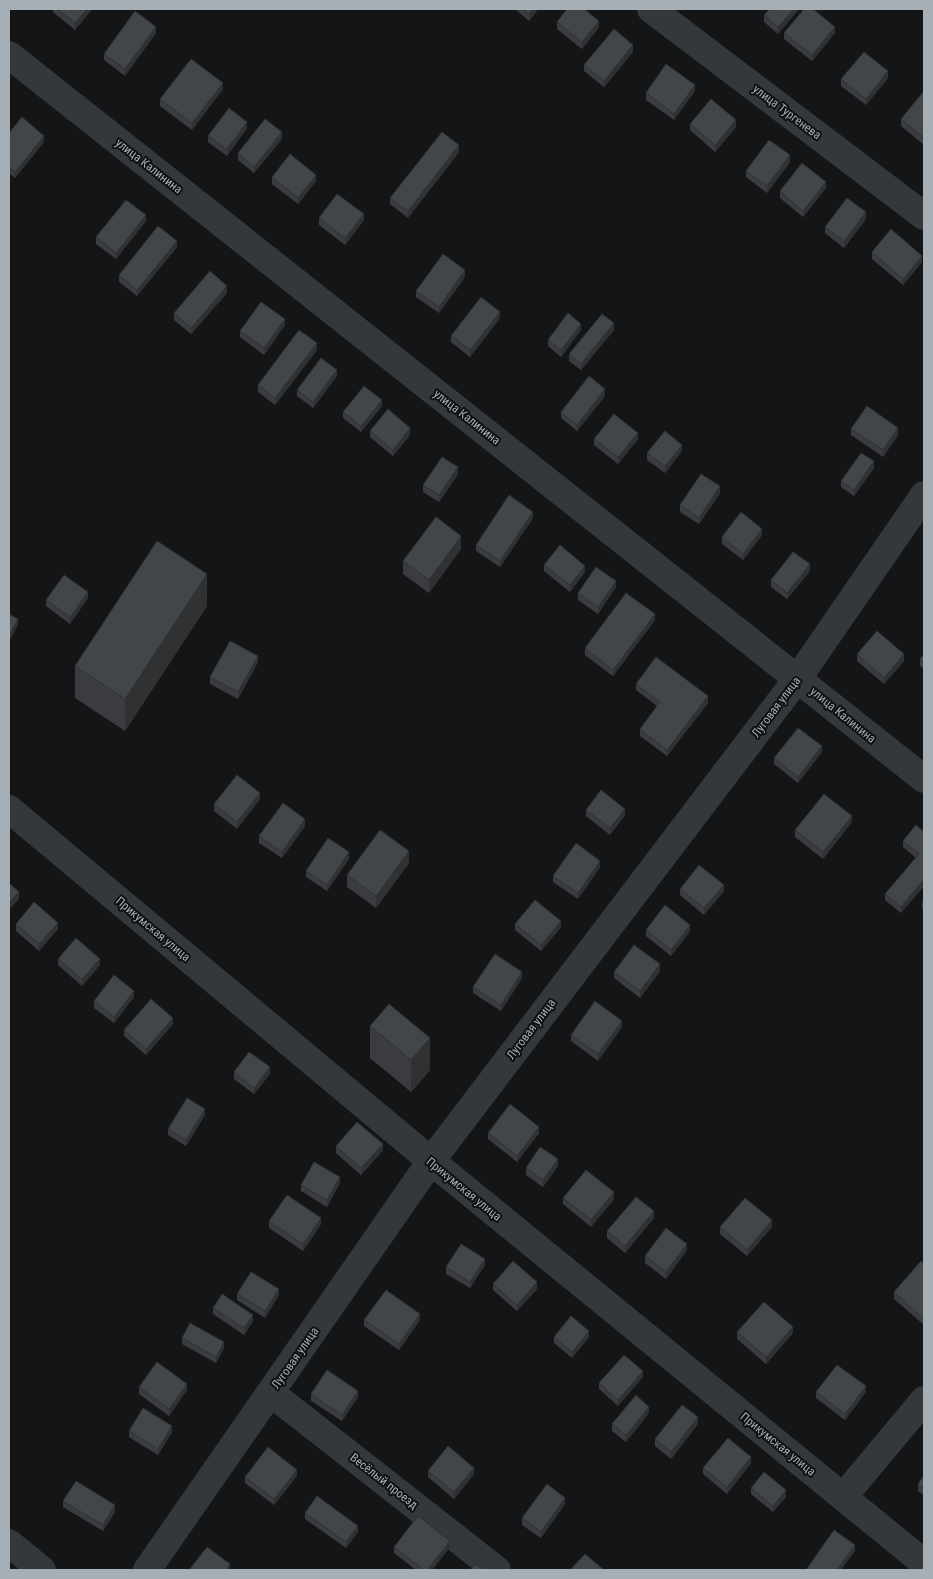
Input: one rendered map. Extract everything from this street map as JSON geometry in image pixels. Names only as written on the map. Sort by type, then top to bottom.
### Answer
[{"type":"street","name":"улица Тургенева","points":[[651,9],[924,216]]},
{"type":"street","name":"улица Калинина","points":[[9,55],[924,779]]},
{"type":"street","name":"Луговая улица","points":[[147,1570],[431,1161],[798,678],[924,495]]},
{"type":"street","name":"Прикумская улица","points":[[9,809],[431,1161],[924,1563]]},
{"type":"street","name":"Весёлый проезд","points":[[271,1393],[497,1570]]},
{"type":"street","points":[[843,1497],[924,1400]]},
{"type":"street","points":[[9,1543],[42,1570]]},
{"type":"building","points":[[57,9],[87,9],[75,23]]},
{"type":"building","points":[[522,9],[533,9],[529,14]]},
{"type":"building","points":[[567,9],[584,9],[599,21],[582,42],[557,22]]},
{"type":"building","points":[[770,9],[794,9],[778,27],[764,15]]},
{"type":"building","points":[[804,9],[813,9],[835,27],[812,55],[784,33]]},
{"type":"building","points":[[135,11],[156,27],[125,69],[104,54]]},
{"type":"building","points":[[614,29],[633,45],[604,81],[584,65]]},
{"type":"building","points":[[864,52],[888,71],[866,99],[841,79]]},
{"type":"building","points":[[191,59],[223,83],[192,123],[160,99]]},
{"type":"building","points":[[666,64],[695,85],[674,114],[646,93]]},
{"type":"building","points":[[924,91],[924,138],[901,119]]},
{"type":"building","points":[[711,99],[736,120],[715,145],[690,124]]},
{"type":"building","points":[[229,108],[247,122],[227,149],[208,136]]},
{"type":"building","points":[[22,117],[44,136],[15,172],[9,167],[9,133]]},
{"type":"building","points":[[265,119],[282,132],[254,167],[238,153]]},
{"type":"building","points":[[442,132],[459,145],[408,211],[390,198]]},
{"type":"building","points":[[769,140],[790,155],[767,186],[746,171]]},
{"type":"building","points":[[290,154],[316,175],[298,198],[272,177]]},
{"type":"building","points":[[802,163],[826,182],[803,211],[780,191]]},
{"type":"building","points":[[337,194],[364,214],[345,238],[319,218]]},
{"type":"building","points":[[847,198],[866,212],[844,241],[825,227]]},
{"type":"building","points":[[126,200],[146,215],[116,253],[96,237]]},
{"type":"building","points":[[158,226],[177,241],[137,290],[119,275]]},
{"type":"building","points":[[891,229],[922,256],[903,279],[872,252]]},
{"type":"building","points":[[443,254],[465,270],[439,307],[416,291]]},
{"type":"building","points":[[210,271],[227,286],[191,328],[174,313]]},
{"type":"building","points":[[481,297],[500,312],[470,350],[451,336]]},
{"type":"building","points":[[261,302],[285,319],[264,348],[240,331]]},
{"type":"building","points":[[568,313],[581,324],[561,350],[548,340]]},
{"type":"building","points":[[602,314],[614,323],[581,364],[569,354]]},
{"type":"building","points":[[299,330],[317,343],[275,398],[258,385]]},
{"type":"building","points":[[321,358],[337,370],[313,402],[297,390]]},
{"type":"building","points":[[589,376],[605,389],[577,425],[561,412]]},
{"type":"building","points":[[364,386],[382,400],[361,426],[343,412]]},
{"type":"building","points":[[867,406],[898,428],[883,450],[851,429]]},
{"type":"building","points":[[388,409],[410,428],[393,450],[370,431]]},
{"type":"building","points":[[614,414],[638,433],[618,457],[594,439]]},
{"type":"building","points":[[665,431],[682,445],[665,466],[647,453]]},
{"type":"building","points":[[861,453],[874,461],[854,490],[841,481]]},
{"type":"building","points":[[442,457],[458,467],[439,495],[423,485]]},
{"type":"building","points":[[701,474],[720,486],[699,518],[680,505]]},
{"type":"building","points":[[509,495],[533,512],[500,561],[476,545]]},
{"type":"building","points":[[741,512],[762,529],[743,554],[722,537]]},
{"type":"building","points":[[436,517],[461,536],[429,580],[403,561]]},
{"type":"building","points":[[157,541],[207,574],[125,699],[75,666]]},
{"type":"building","points":[[560,545],[585,566],[570,585],[544,565]]},
{"type":"building","points":[[793,552],[810,564],[787,593],[771,580]]},
{"type":"building","points":[[596,567],[616,581],[598,607],[578,593]]},
{"type":"building","points":[[64,575],[88,592],[70,617],[46,600]]},
{"type":"building","points":[[626,593],[655,614],[613,670],[585,648]]},
{"type":"building","points":[[9,614],[18,619],[9,636]]},
{"type":"building","points":[[877,631],[904,654],[884,678],[857,654]]},
{"type":"building","points":[[230,641],[258,656],[238,692],[210,677]]},
{"type":"building","points":[[924,654],[924,663],[920,659]]},
{"type":"building","points":[[656,657],[708,696],[667,750],[640,729],[660,702],[636,684]]},
{"type":"building","points":[[798,728],[822,746],[798,777],[774,758]]},
{"type":"building","points":[[237,775],[260,793],[237,822],[214,804]]},
{"type":"building","points":[[601,790],[625,809],[610,828],[586,810]]},
{"type":"building","points":[[824,794],[852,816],[823,852],[795,830]]},
{"type":"building","points":[[283,803],[305,819],[282,852],[259,836]]},
{"type":"building","points":[[916,825],[924,832],[924,879],[901,907],[885,894],[919,854],[903,841]]},
{"type":"building","points":[[380,830],[409,851],[376,896],[347,875]]},
{"type":"building","points":[[328,838],[349,852],[327,885],[306,871]]},
{"type":"building","points":[[576,843],[600,861],[578,893],[553,876]]},
{"type":"building","points":[[699,865],[724,885],[704,908],[680,889]]},
{"type":"building","points":[[9,883],[19,892],[9,903]]},
{"type":"building","points":[[535,900],[561,921],[541,945],[515,924]]},
{"type":"building","points":[[34,902],[58,923],[39,944],[16,924]]},
{"type":"building","points":[[665,905],[690,925],[671,950],[646,930]]},
{"type":"building","points":[[76,938],[100,959],[82,979],[58,959]]},
{"type":"building","points":[[634,945],[660,964],[640,991],[614,972]]},
{"type":"building","points":[[495,954],[522,972],[501,1005],[473,987]]},
{"type":"building","points":[[114,975],[134,991],[114,1017],[94,1001]]},
{"type":"building","points":[[151,999],[173,1018],[146,1049],[124,1030]]},
{"type":"building","points":[[595,1001],[622,1021],[598,1054],[571,1035]]},
{"type":"building","points":[[389,1004],[430,1038],[411,1060],[370,1026]]},
{"type":"building","points":[[249,1052],[270,1067],[254,1088],[234,1072]]},
{"type":"building","points":[[187,1098],[205,1109],[186,1140],[168,1129]]},
{"type":"building","points":[[510,1104],[539,1127],[517,1156],[488,1133]]},
{"type":"building","points":[[357,1122],[383,1144],[361,1168],[336,1146]]},
{"type":"building","points":[[540,1147],[558,1159],[543,1180],[526,1168]]},
{"type":"building","points":[[314,1162],[340,1177],[327,1200],[301,1185]]},
{"type":"building","points":[[586,1170],[614,1192],[591,1220],[563,1198]]},
{"type":"building","points":[[287,1195],[321,1218],[303,1244],[269,1221]]},
{"type":"building","points":[[636,1197],[654,1211],[625,1246],[607,1231]]},
{"type":"building","points":[[745,1198],[772,1220],[747,1250],[720,1227]]},
{"type":"building","points":[[666,1228],[687,1244],[666,1272],[645,1256]]},
{"type":"building","points":[[461,1244],[485,1259],[470,1282],[446,1267]]},
{"type":"building","points":[[513,1261],[537,1282],[517,1305],[493,1284]]},
{"type":"building","points":[[921,1261],[924,1264],[924,1319],[894,1292]]},
{"type":"building","points":[[251,1272],[279,1289],[265,1311],[237,1294]]},
{"type":"building","points":[[386,1290],[420,1314],[399,1344],[364,1320]]},
{"type":"building","points":[[222,1294],[253,1315],[244,1328],[213,1308]]},
{"type":"building","points":[[764,1302],[793,1327],[766,1357],[737,1332]]},
{"type":"building","points":[[571,1316],[589,1331],[572,1352],[554,1337]]},
{"type":"building","points":[[190,1323],[224,1342],[216,1357],[182,1338]]},
{"type":"building","points":[[624,1355],[643,1371],[618,1400],[599,1383]]},
{"type":"building","points":[[157,1362],[187,1384],[169,1409],[139,1387]]},
{"type":"building","points":[[837,1365],[866,1386],[845,1414],[816,1392]]},
{"type":"building","points":[[327,1370],[358,1391],[342,1415],[311,1394]]},
{"type":"building","points":[[636,1395],[649,1407],[626,1435],[612,1424]]},
{"type":"building","points":[[682,1405],[698,1417],[671,1452],[655,1439]]},
{"type":"building","points":[[143,1408],[172,1426],[158,1449],[129,1431]]},
{"type":"building","points":[[728,1438],[751,1457],[727,1487],[703,1468]]},
{"type":"building","points":[[448,1446],[474,1468],[454,1492],[428,1471]]},
{"type":"building","points":[[268,1447],[297,1470],[274,1499],[245,1477]]},
{"type":"building","points":[[764,1472],[786,1490],[773,1506],[751,1488]]},
{"type":"building","points":[[924,1476],[924,1489],[918,1484]]},
{"type":"building","points":[[76,1481],[115,1505],[103,1525],[63,1501]]},
{"type":"building","points":[[547,1484],[565,1498],[541,1532],[522,1518]]},
{"type":"building","points":[[317,1496],[358,1526],[346,1542],[305,1513]]},
{"type":"building","points":[[418,1516],[450,1541],[427,1570],[424,1570],[394,1547]]},
{"type":"building","points":[[834,1530],[855,1545],[837,1570],[806,1570]]},
{"type":"building","points":[[207,1547],[230,1564],[226,1570],[189,1570]]},
{"type":"building","points":[[585,1554],[604,1570],[570,1570]]},
{"type":"building","points":[[476,1564],[484,1570],[470,1570]]}]
